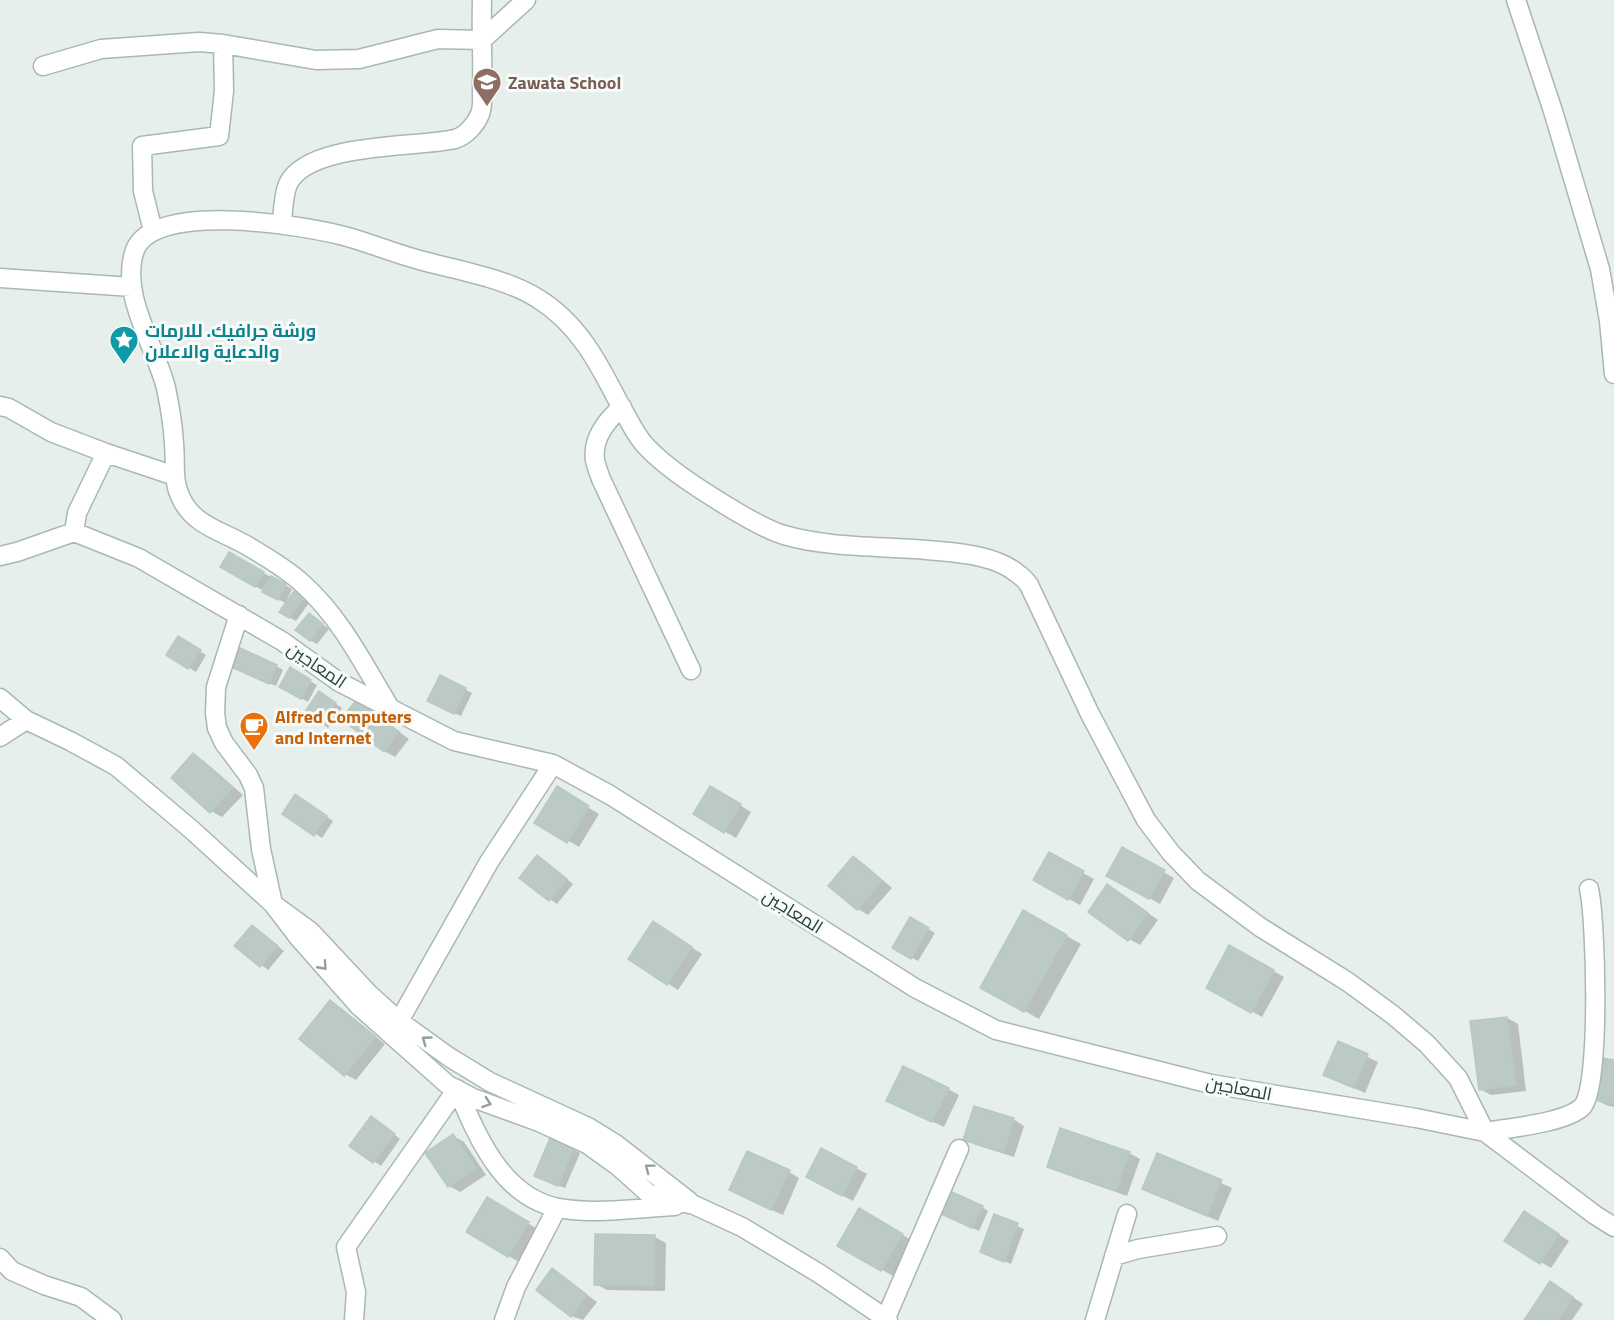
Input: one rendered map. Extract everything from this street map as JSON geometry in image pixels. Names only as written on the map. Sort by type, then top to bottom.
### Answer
[{"type":"street","points":[[282,224],[284,197],[289,182],[299,171],[317,161],[349,152],[457,139],[470,131],[481,112],[482,0]]},
{"type":"street","points":[[43,66],[101,49],[188,43],[223,44],[316,60],[358,59],[438,39],[482,40],[526,0]]},
{"type":"street","points":[[1516,0],[1553,111],[1600,269],[1609,321],[1614,374]]},
{"type":"street","points":[[153,231],[142,191],[142,147],[219,135],[224,91],[223,44]]},
{"type":"street","points":[[390,708],[327,607],[300,580],[249,546],[195,519],[181,500],[175,476],[175,449],[164,382],[145,334],[132,286],[132,266],[136,249],[143,238],[153,231],[189,223],[224,219],[282,224],[341,235],[411,258],[496,281],[535,296],[565,318],[592,351],[642,442],[666,466],[702,490],[781,535],[823,542],[962,554],[994,561],[1017,572],[1029,585],[1090,714],[1146,819],[1171,854],[1198,881],[1260,927],[1348,982],[1393,1015],[1427,1044],[1458,1078],[1485,1132],[1549,1121],[1573,1114],[1584,1106],[1589,1095],[1593,1052],[1595,971],[1593,912],[1589,889]]},
{"type":"street","points":[[0,278],[132,286]]},
{"type":"street","points":[[0,406],[9,408],[51,432],[175,476]]},
{"type":"street","points":[[622,408],[609,418],[603,428],[596,444],[595,460],[601,479],[690,670]]},
{"type":"street","points":[[0,556],[74,532],[77,513],[106,453]]},
{"type":"street","name":"المعاجين","points":[[74,532],[139,558],[282,641],[339,682],[454,741],[553,764],[610,795],[915,988],[996,1030],[1211,1083],[1485,1132],[1614,1227]]},
{"type":"street","points":[[239,615],[216,687],[215,713],[217,728],[224,743],[248,775],[254,788],[257,827],[273,904]]},
{"type":"street","points":[[0,698],[26,720],[116,766],[192,830],[273,904],[310,931],[369,994],[436,1075],[473,1098],[538,1122],[587,1144],[619,1167],[649,1194],[694,1205],[742,1227],[886,1319],[959,1149]]},
{"type":"street","points":[[0,737],[26,720]]},
{"type":"street","points":[[395,1028],[489,862],[553,764]]},
{"type":"street","points":[[395,1028],[490,1082],[569,1118],[617,1145],[694,1205]]},
{"type":"street","points":[[457,1089],[477,1136],[502,1173],[526,1196],[542,1204],[557,1208],[599,1210],[694,1205]]},
{"type":"street","points":[[354,1320],[356,1292],[346,1247],[457,1089]]},
{"type":"street","points":[[504,1320],[516,1287],[557,1208]]},
{"type":"street","points":[[1095,1320],[1127,1214]]},
{"type":"street","points":[[1114,1256],[1138,1249],[1217,1236]]},
{"type":"street","points":[[0,1258],[12,1271],[44,1285],[81,1297],[112,1320]]},
{"type":"building","points":[[229,552],[264,572],[255,587],[220,567]]},
{"type":"building","points":[[271,576],[286,584],[278,600],[262,592]]},
{"type":"building","points":[[294,591],[303,598],[289,618],[279,612]]},
{"type":"building","points":[[309,613],[323,624],[310,641],[295,630]]},
{"type":"building","points":[[178,636],[201,650],[188,669],[166,655]]},
{"type":"building","points":[[238,647],[277,665],[269,684],[229,666]]},
{"type":"building","points":[[290,667],[311,680],[301,699],[279,687]]},
{"type":"building","points":[[440,675],[466,688],[454,714],[427,701]]},
{"type":"building","points":[[319,691],[336,703],[321,725],[304,713]]},
{"type":"building","points":[[357,699],[399,732],[384,752],[341,719]]},
{"type":"building","points":[[193,753],[233,788],[210,813],[171,778]]},
{"type":"building","points":[[557,786],[589,806],[567,843],[534,823]]},
{"type":"building","points":[[710,786],[741,804],[724,833],[693,814]]},
{"type":"building","points":[[295,794],[327,816],[314,836],[282,814]]},
{"type":"building","points":[[1122,847],[1165,870],[1149,899],[1106,876]]},
{"type":"building","points":[[1049,852],[1084,871],[1068,900],[1033,880]]},
{"type":"building","points":[[537,855],[567,879],[549,901],[519,878]]},
{"type":"building","points":[[853,856],[882,881],[857,910],[828,886]]},
{"type":"building","points":[[1107,884],[1148,913],[1128,941],[1088,912]]},
{"type":"building","points":[[1023,910],[1067,935],[1024,1012],[980,988]]},
{"type":"building","points":[[910,917],[929,928],[911,959],[892,948]]},
{"type":"building","points":[[653,921],[692,947],[667,985],[628,959]]},
{"type":"building","points":[[252,925],[278,946],[260,967],[234,946]]},
{"type":"building","points":[[1229,945],[1274,970],[1251,1013],[1206,988]]},
{"type":"building","points":[[330,1000],[376,1037],[344,1076],[299,1039]]},
{"type":"building","points":[[1507,1017],[1516,1085],[1479,1090],[1470,1021]]},
{"type":"building","points":[[1338,1041],[1368,1054],[1354,1088],[1323,1075]]},
{"type":"building","points":[[1602,1058],[1614,1060],[1614,1104],[1594,1100]]},
{"type":"building","points":[[903,1066],[949,1088],[932,1122],[886,1101]]},
{"type":"building","points":[[974,1106],[1014,1118],[1004,1152],[963,1140]]},
{"type":"building","points":[[371,1116],[395,1134],[373,1163],[349,1146]]},
{"type":"building","points":[[1060,1128],[1130,1152],[1116,1191],[1047,1167]]},
{"type":"building","points":[[453,1134],[476,1168],[448,1187],[425,1153]]},
{"type":"building","points":[[550,1138],[574,1148],[558,1186],[534,1176]]},
{"type":"building","points":[[821,1148],[857,1167],[842,1196],[806,1177]]},
{"type":"building","points":[[747,1151],[790,1170],[771,1210],[729,1190]]},
{"type":"building","points":[[1157,1153],[1222,1180],[1207,1216],[1142,1189]]},
{"type":"building","points":[[952,1192],[983,1206],[972,1228],[941,1214]]},
{"type":"building","points":[[487,1197],[529,1222],[508,1257],[466,1232]]},
{"type":"building","points":[[859,1208],[903,1234],[881,1271],[837,1246]]},
{"type":"building","points":[[1524,1211],[1559,1234],[1540,1264],[1504,1241]]},
{"type":"building","points":[[994,1214],[1018,1223],[1004,1262],[980,1252]]},
{"type":"building","points":[[595,1234],[655,1235],[654,1286],[594,1285]]},
{"type":"building","points":[[552,1268],[587,1295],[571,1317],[536,1290]]},
{"type":"building","points":[[1550,1281],[1573,1297],[1558,1320],[1524,1320]]},
{"type":"place","name":"Zawata School","points":[[487,108]]},
{"type":"place","name":"ورشة جرافيك. للارمات والدعاية والاعلان","points":[[124,366]]},
{"type":"place","name":"Alfred Computers and Internet","points":[[254,752]]}]
